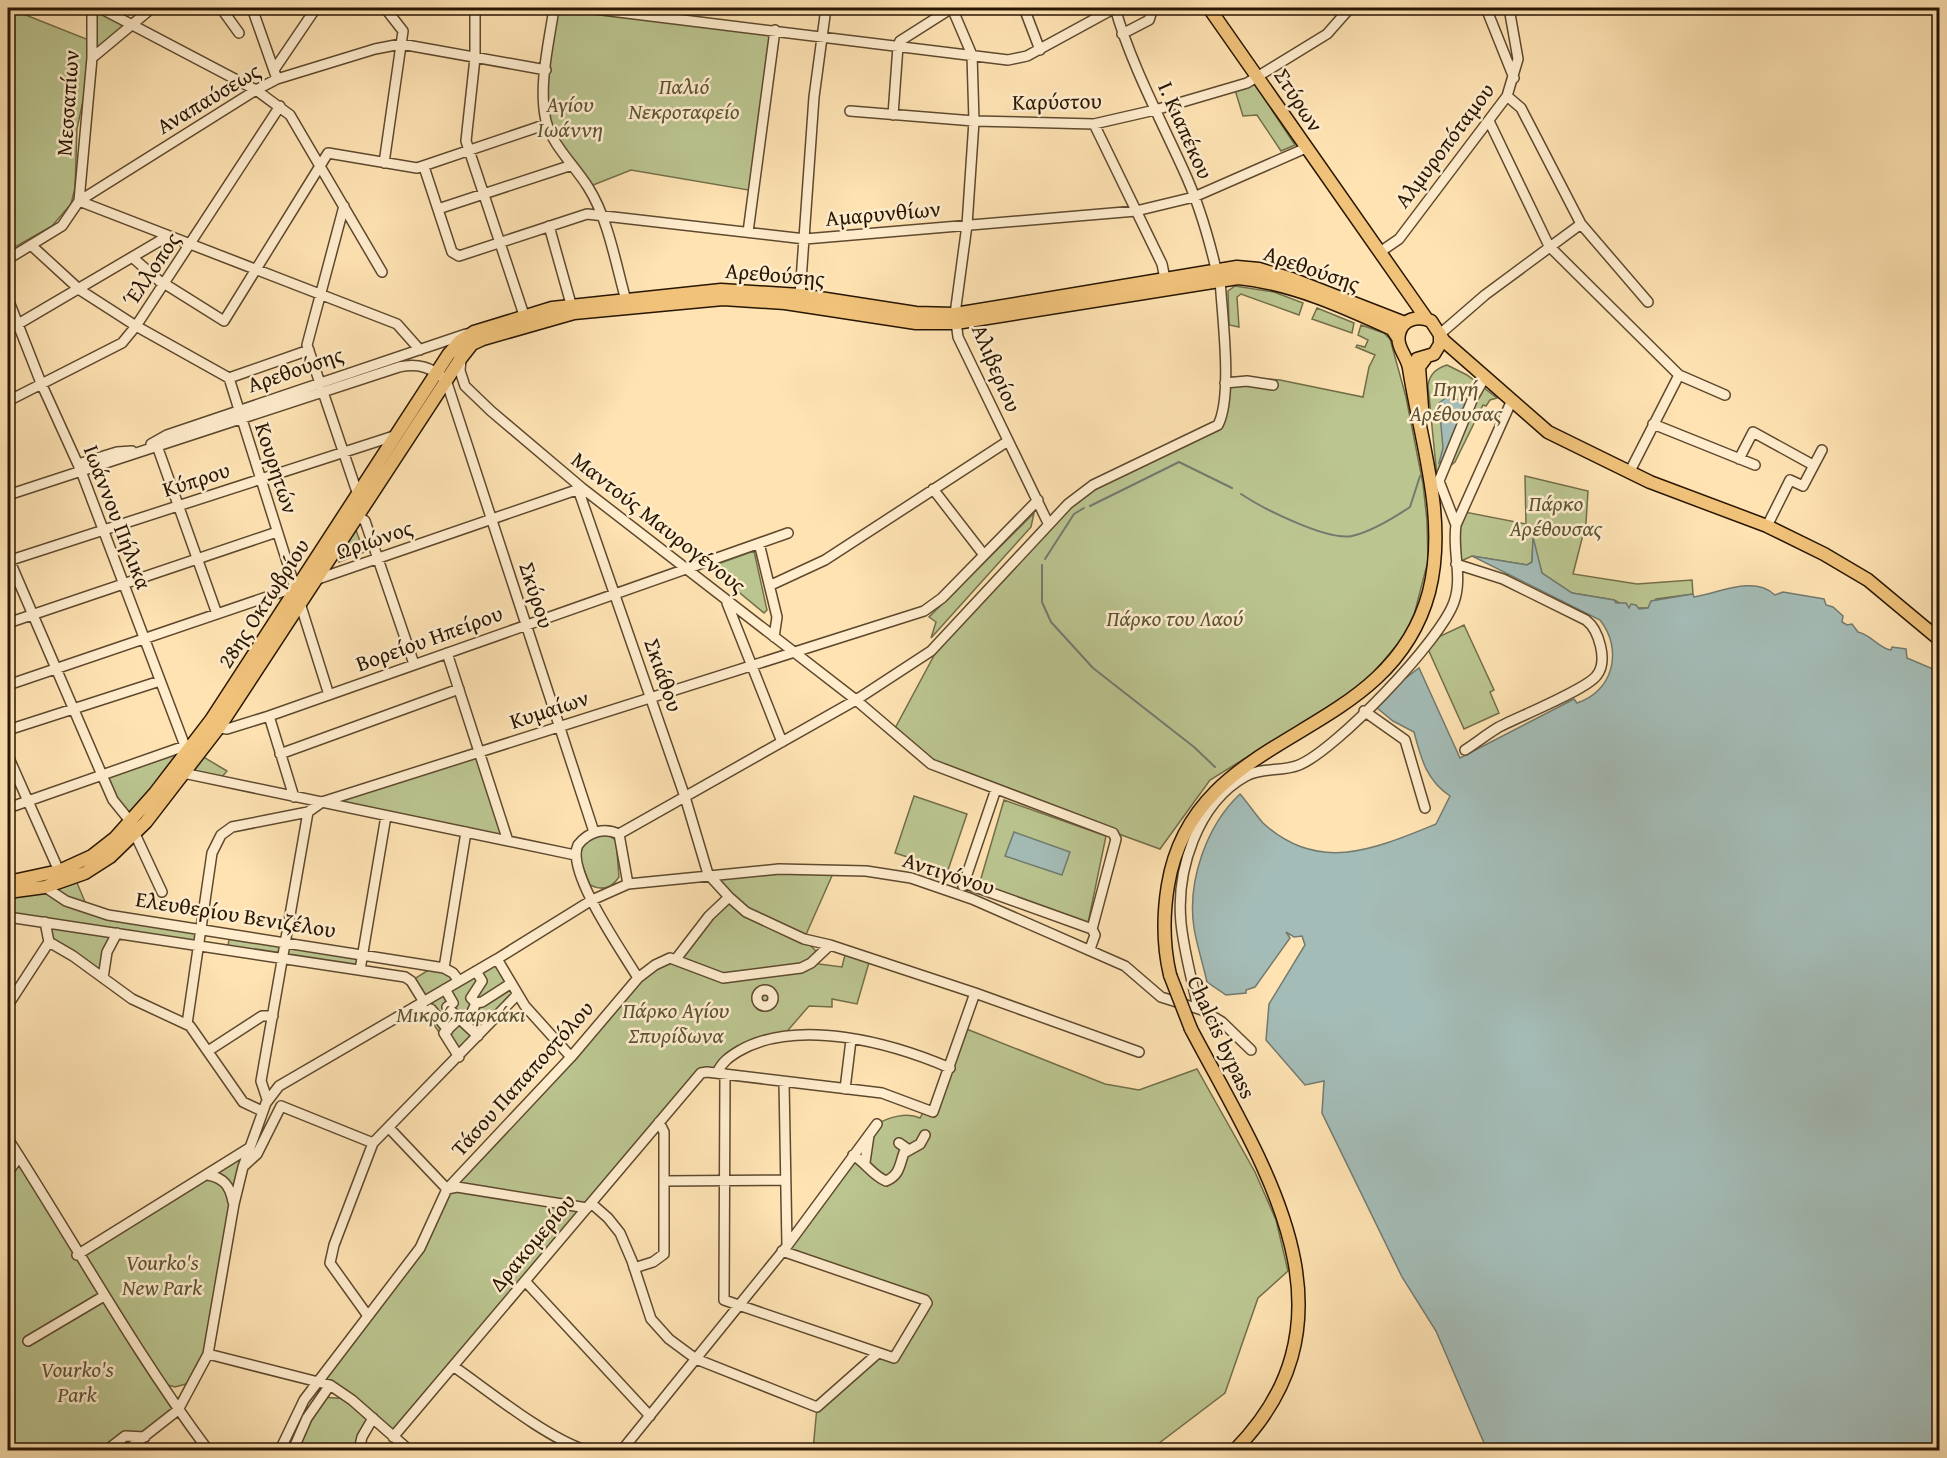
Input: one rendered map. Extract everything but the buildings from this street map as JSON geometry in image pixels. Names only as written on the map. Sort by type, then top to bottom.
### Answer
[{"type":"main road","name":"Στύρων","points":[[1209,8],[1259,76],[1353,216],[1426,318]]},
{"type":"main road","name":"Στύρων","points":[[1353,216],[1409,306],[1412,313],[1407,321]]},
{"type":"main road","name":"Αρεθούσης","points":[[442,376],[477,341],[526,325],[574,313],[721,290],[800,295],[956,318],[1165,279],[1259,270],[1292,279],[1407,321]]},
{"type":"main road","name":"Αρεθούσης","points":[[474,332],[524,315],[571,304],[748,299],[916,323],[1218,274],[1292,289],[1380,323],[1394,331],[1398,338]]},
{"type":"main road","points":[[1483,376],[1443,353],[1413,359],[1404,353],[1398,338],[1407,321],[1426,318],[1435,324],[1444,341],[1548,432],[1629,473],[1767,526],[1824,554],[1868,580],[1940,640]]},
{"type":"main road","name":"28ης Οκτωβρίου","points":[[59,871],[102,849],[130,821],[187,748],[298,592],[316,580],[358,516],[442,376],[458,344],[474,332]]},
{"type":"main road","points":[[1429,356],[1440,344],[1440,334]]},
{"type":"main road","name":"Chalcis bypass","points":[[1404,353],[1424,439]]},
{"type":"main road","name":"Chalcis bypass","points":[[1235,1450],[1254,1431],[1281,1384],[1297,1335],[1301,1291],[1290,1239],[1265,1172],[1191,1029],[1170,975],[1164,927],[1169,878],[1183,837],[1202,805],[1221,784],[1247,764],[1365,690],[1400,654],[1418,622],[1431,584],[1435,546],[1419,367],[1429,356]]},
{"type":"main road","name":"28ης Οκτωβρίου","points":[[45,887],[85,873],[110,857],[135,834],[219,728],[298,592],[358,495],[397,435],[442,376]]},
{"type":"main road","points":[[8,882],[59,871]]},
{"type":"main road","points":[[8,892],[45,887]]},
{"type":"street","name":"Μεσσαπίων","points":[[79,201],[92,58],[92,8]]},
{"type":"street","points":[[100,8],[256,90],[290,115],[382,272]]},
{"type":"street","points":[[92,58],[152,8]]},
{"type":"street","points":[[221,8],[239,33]]},
{"type":"street","points":[[252,8],[276,74]]},
{"type":"street","points":[[276,74],[316,8]]},
{"type":"street","points":[[384,163],[403,31],[385,8]]},
{"type":"street","points":[[476,8],[475,58],[466,141],[524,315]]},
{"type":"street","points":[[554,8],[546,70],[547,124],[588,187],[600,214],[627,304]]},
{"type":"street","points":[[586,8],[1008,60],[1040,50],[1115,8]]},
{"type":"street","points":[[800,295],[814,97],[826,8]]},
{"type":"street","points":[[892,115],[898,46],[912,31],[952,8]]},
{"type":"street","name":"Αλιβερίου","points":[[952,8],[972,55],[974,121],[967,225],[956,318],[964,353],[1048,523]]},
{"type":"street","points":[[1024,8],[1040,50]]},
{"type":"street","name":"Ι. Κιαπέκου","points":[[1048,523],[1092,485],[1218,425],[1224,414],[1225,383],[1218,274],[1194,197],[1122,34],[1115,8]]},
{"type":"street","points":[[1122,34],[1149,20],[1153,8]]},
{"type":"street","name":"Καρύστου","points":[[850,111],[974,121],[1094,124],[1232,89],[1259,76],[1330,32],[1350,8]]},
{"type":"street","points":[[1486,8],[1514,78]]},
{"type":"street","name":"Αλμυροπόταμου","points":[[1378,249],[1399,239],[1401,233],[1507,96],[1514,78],[1518,47],[1509,8]]},
{"type":"street","points":[[748,232],[775,30]]},
{"type":"street","name":"Αναπαύσεως","points":[[79,201],[256,90],[276,74],[401,44],[546,70]]},
{"type":"street","points":[[1507,96],[1521,108],[1581,224],[1648,302]]},
{"type":"street","name":"Έλλοπος","points":[[8,401],[122,343],[164,284],[280,106]]},
{"type":"street","points":[[1489,121],[1549,246],[1679,375],[1725,395]]},
{"type":"street","points":[[132,257],[164,284],[225,321],[254,270],[328,153],[333,152],[384,163],[424,167],[547,124]]},
{"type":"street","points":[[1094,124],[1162,264],[1165,279]]},
{"type":"street","name":"Αμαρυνθίων","points":[[438,209],[452,252],[459,256],[587,214],[805,239],[1136,211],[1194,197],[1306,147]]},
{"type":"street","points":[[424,167],[438,209],[572,165]]},
{"type":"street","points":[[8,259],[62,226],[79,201],[397,324],[420,350]]},
{"type":"street","points":[[344,206],[307,340],[358,495]]},
{"type":"street","points":[[1440,334],[1476,302],[1581,224]]},
{"type":"street","points":[[549,226],[571,304]]},
{"type":"street","points":[[8,330],[80,290],[168,236]]},
{"type":"street","points":[[32,246],[80,290],[136,326],[229,378],[309,350]]},
{"type":"street","name":"Ιωάννου Πήλικα","points":[[8,299],[40,383],[79,467],[187,748]]},
{"type":"street","name":"Αρεθούσης","points":[[8,495],[79,467],[156,445],[474,332]]},
{"type":"street","name":"Μαντούς Μαυρογένους","points":[[461,358],[462,379],[470,392],[580,489],[856,700],[931,764],[1114,835],[1115,842],[1092,929]]},
{"type":"street","name":"Αρεθούσης","points":[[322,387],[410,365],[424,366],[442,376]]},
{"type":"street","points":[[1629,473],[1679,375]]},
{"type":"street","name":"Σκύρου","points":[[442,376],[492,519],[594,832]]},
{"type":"street","points":[[1198,1008],[1181,913],[1189,853],[1200,825],[1217,800],[1239,781],[1256,772],[1300,765],[1343,733],[1418,655],[1449,613],[1457,590],[1456,525],[1439,481],[1483,376]]},
{"type":"street","name":"Κουρητών","points":[[229,378],[329,694]]},
{"type":"street","points":[[1225,383],[1247,381],[1273,386]]},
{"type":"street","points":[[1456,525],[1512,400]]},
{"type":"street","points":[[1653,424],[1755,465]]},
{"type":"street","points":[[1739,459],[1753,432],[1813,465]]},
{"type":"street","name":"Κύπρου","points":[[8,560],[397,435]]},
{"type":"street","points":[[771,585],[825,560],[1008,441]]},
{"type":"street","points":[[156,445],[218,614]]},
{"type":"street","points":[[1767,526],[1790,480],[1803,486],[1822,450]]},
{"type":"street","name":"Ωριώνος","points":[[8,685],[218,614],[298,592],[316,580],[580,489]]},
{"type":"street","name":"Σκιάθου","points":[[580,489],[685,797],[708,874]]},
{"type":"street","points":[[933,489],[984,555]]},
{"type":"street","name":"Κυμαίων","points":[[187,1024],[213,854],[221,835],[232,827],[308,812],[322,802],[932,607],[1038,500]]},
{"type":"street","points":[[358,516],[365,521],[414,664]]},
{"type":"street","points":[[638,978],[592,900],[575,855],[582,840],[594,832],[608,831],[619,834],[856,700],[915,664],[944,637],[1048,523]]},
{"type":"street","points":[[8,623],[277,532]]},
{"type":"street","name":"Βορείου Ηπείρου","points":[[219,728],[227,729],[269,716],[788,533]]},
{"type":"street","points":[[759,543],[777,617],[774,637]]},
{"type":"street","points":[[8,560],[113,800],[130,821]]},
{"type":"street","points":[[1456,564],[1497,577],[1586,620],[1593,628],[1602,654],[1602,667],[1591,681],[1498,728],[1464,750]]},
{"type":"street","points":[[727,600],[782,742]]},
{"type":"street","points":[[447,652],[508,841]]},
{"type":"street","points":[[8,730],[160,681]]},
{"type":"street","points":[[280,754],[459,688]]},
{"type":"street","points":[[1364,711],[1405,740],[1425,808]]},
{"type":"street","points":[[269,716],[294,796]]},
{"type":"street","points":[[8,808],[187,748]]},
{"type":"street","points":[[8,756],[59,871]]},
{"type":"street","points":[[183,773],[575,855]]},
{"type":"street","points":[[960,895],[996,789]]},
{"type":"street","points":[[127,1450],[178,1410],[208,1354],[234,1204],[249,1148],[267,1100],[261,1081],[308,812]]},
{"type":"street","points":[[360,970],[386,816]]},
{"type":"street","points":[[459,981],[453,973],[444,968],[466,832]]},
{"type":"street","points":[[135,834],[162,892]]},
{"type":"street","points":[[619,834],[628,884]]},
{"type":"street","name":"Αντιγόνου","points":[[267,1100],[284,1083],[497,959],[592,900],[628,884],[708,874],[779,869],[866,871],[911,878],[960,895],[1090,950],[1131,970],[1161,997],[1198,1008],[1222,1022],[1251,1050]]},
{"type":"street","points":[[708,874],[729,897],[755,916],[804,939],[830,945],[975,993],[1139,1052]]},
{"type":"street","points":[[964,883],[1092,929],[1095,935],[1090,950]]},
{"type":"street","name":"Ελευθερίου Βενιζέλου","points":[[45,887],[58,897],[94,911],[202,932],[444,968]]},
{"type":"street","points":[[729,897],[709,916],[676,959],[705,973],[723,978],[801,968],[811,963],[830,945]]},
{"type":"street","points":[[8,917],[407,978],[426,1013],[431,1009],[448,1030]]},
{"type":"street","points":[[8,1005],[49,942],[45,922]]},
{"type":"street","points":[[103,978],[106,952],[117,933]]},
{"type":"street","points":[[49,942],[132,999],[187,1024],[243,1102],[262,1111]]},
{"type":"street","points":[[497,959],[517,995],[571,1057]]},
{"type":"street","name":"Τάσου Παπαποστόλου","points":[[280,1450],[304,1400],[420,1248],[447,1189],[571,1057],[638,978],[659,962],[676,959]]},
{"type":"street","points":[[476,971],[482,981],[471,998],[476,1003]]},
{"type":"street","points":[[698,983],[705,973]]},
{"type":"street","points":[[761,973],[764,990]]},
{"type":"street","points":[[476,1003],[482,1002],[510,984]]},
{"type":"street","points":[[445,989],[453,1003],[447,1007],[478,1036]]},
{"type":"street","points":[[721,1073],[882,1093],[933,1112],[975,993]]},
{"type":"street","points":[[368,1316],[330,1263],[334,1245],[373,1143],[390,1129],[517,995]]},
{"type":"street","points":[[459,1057],[444,1035],[460,1018],[471,1014],[476,1003]]},
{"type":"street","points":[[208,1051],[262,1016],[273,1016]]},
{"type":"street","points":[[784,1248],[925,1300],[927,1303],[894,1358],[724,1300],[721,1063],[753,1044],[778,1036],[851,1040],[891,1046],[950,1068]]},
{"type":"street","points":[[845,1089],[851,1040]]},
{"type":"street","name":"Δρακομερίου","points":[[393,1437],[701,1073],[721,1073]]},
{"type":"street","points":[[784,1082],[784,1248]]},
{"type":"street","points":[[243,1167],[256,1154],[281,1106],[373,1143]]},
{"type":"street","points":[[634,1268],[653,1262],[664,1254],[664,1132],[659,1122]]},
{"type":"street","points":[[622,1450],[784,1248],[877,1124]]},
{"type":"street","points":[[390,1129],[447,1189],[457,1187],[589,1205],[614,1225],[634,1268],[651,1318],[669,1339],[696,1359],[817,1407],[877,1354]]},
{"type":"street","points":[[865,1162],[869,1134]]},
{"type":"street","points":[[904,1153],[920,1144],[924,1135]]},
{"type":"street","points":[[8,1139],[77,1255],[178,1410],[208,1450]]},
{"type":"street","points":[[853,1155],[865,1162],[878,1178],[886,1180],[898,1172],[906,1148],[899,1143]]},
{"type":"street","points":[[77,1255],[249,1148]]},
{"type":"street","points":[[8,1172],[19,1157]]},
{"type":"street","points":[[208,1175],[218,1178],[230,1187],[234,1204]]},
{"type":"street","points":[[664,1181],[785,1180]]},
{"type":"street","points":[[525,1281],[650,1416]]},
{"type":"street","points":[[28,1341],[104,1296]]},
{"type":"street","points":[[208,1354],[318,1380],[330,1385],[373,1418],[409,1450]]},
{"type":"street","points":[[453,1366],[546,1430],[572,1446],[585,1450]]},
{"type":"street","points":[[293,1450],[307,1418],[330,1385]]},
{"type":"street","points":[[359,1450],[362,1437],[373,1418]]},
{"type":"street","points":[[107,1450],[125,1436],[145,1437]]},
{"type":"green space","points":[[8,8],[91,41],[92,8],[132,24],[92,58],[77,129],[75,188],[71,204],[52,226],[15,247],[8,224]]},
{"type":"green space","name":"Παλιό Νεκροταφείο","points":[[554,8],[587,8],[775,30],[754,191],[631,170],[588,187],[547,124],[545,111]]},
{"type":"green space","points":[[1254,83],[1295,145],[1281,151],[1257,115],[1243,116],[1235,90]]},
{"type":"green space","points":[[1235,286],[1274,292],[1303,303],[1299,315],[1241,294],[1237,297],[1239,327],[1229,325],[1228,291]]},
{"type":"green space","points":[[1317,308],[1354,323],[1352,333],[1312,319]]},
{"type":"green space","name":"Πάρκο του Λαού","points":[[1361,325],[1384,333],[1390,339],[1406,397],[1423,484],[1428,561],[1414,615],[1402,639],[1369,678],[1344,697],[1210,780],[1160,849],[951,773],[893,732],[944,637],[1048,523],[1093,485],[1211,430],[1224,414],[1232,377],[1280,380],[1363,397],[1369,367],[1375,355],[1356,347],[1357,345],[1365,347],[1368,340],[1358,335]]},
{"type":"green space","name":"Πηγή Αρέθουσας","points":[[1447,365],[1467,375],[1497,398],[1490,400],[1486,406],[1483,405],[1455,462],[1437,477],[1428,386],[1434,372]]},
{"type":"green space","name":"Πάρκο Αρέθουσας","points":[[1525,476],[1588,491],[1586,523],[1573,574],[1637,584],[1692,580],[1693,594],[1656,599],[1648,608],[1629,608],[1614,600],[1572,593],[1542,573],[1533,540],[1532,562],[1527,565],[1472,556],[1459,562],[1459,531],[1465,512],[1526,524]]},
{"type":"green space","points":[[1034,513],[1031,527],[931,638],[936,622],[929,617]]},
{"type":"green space","points":[[356,530],[364,552],[339,562],[337,558]]},
{"type":"green space","points":[[754,551],[767,610],[764,613],[711,569],[712,566]]},
{"type":"green space","points":[[1464,625],[1494,690],[1490,692],[1499,713],[1464,729],[1428,649],[1434,639]]},
{"type":"green space","points":[[185,746],[227,771],[221,778],[183,774],[146,822],[75,878],[88,909],[202,932],[200,946],[117,933],[103,978],[49,942],[45,922],[8,917],[8,882],[70,867],[130,822],[102,775]]},
{"type":"green space","points":[[479,752],[508,841],[322,802]]},
{"type":"green space","points":[[914,796],[967,814],[948,870],[895,853]]},
{"type":"green space","points":[[1004,800],[1106,836],[1087,928],[979,885]]},
{"type":"green space","points":[[605,833],[616,840],[619,877],[610,886],[599,888],[590,885],[580,859],[583,842]]},
{"type":"green space","name":"Πάρκο Αγίου Σπυρίδωνα","points":[[835,869],[804,939],[815,950],[816,956],[811,963],[842,967],[846,951],[870,959],[857,1004],[832,999],[832,1007],[809,1006],[783,1036],[722,1063],[717,1073],[707,1072],[393,1437],[373,1418],[359,1450],[293,1450],[321,1397],[350,1399],[318,1380],[420,1248],[447,1189],[638,978],[676,959],[728,897],[708,874]]},
{"type":"green space","points":[[230,935],[363,955],[360,970],[227,950]]},
{"type":"green space","name":"Μικρό παρκάκι","points":[[497,959],[517,995],[457,1059],[420,1004],[411,981],[433,967],[459,981]]},
{"type":"green space","points":[[964,1028],[1105,1084],[1139,1090],[1197,1069],[1255,1172],[1276,1220],[1288,1271],[1258,1298],[1225,1393],[1150,1450],[813,1450],[817,1407],[877,1354],[889,1359],[927,1303],[782,1251],[877,1124],[898,1116],[909,1115],[920,1118],[925,1109],[932,1112]]},
{"type":"green space","points":[[249,1148],[208,1354],[186,1384],[175,1387],[164,1384],[178,1410],[126,1450],[8,1450],[8,1172],[19,1157],[80,1253]]},
{"type":"water","name":"Πηγή Αρέθουσας","points":[[1447,397],[1467,402],[1444,460],[1439,463],[1443,448],[1439,403]]},
{"type":"water","points":[[1533,537],[1542,573],[1572,593],[1614,600],[1616,603],[1626,603],[1629,608],[1631,604],[1636,605],[1639,609],[1648,608],[1651,601],[1693,594],[1694,597],[1747,586],[1767,589],[1775,595],[1783,592],[1824,599],[1826,605],[1833,607],[1843,616],[1842,622],[1847,625],[1852,624],[1858,632],[1886,649],[1891,650],[1892,647],[1906,649],[1907,658],[1940,672],[1939,1450],[1487,1450],[1436,1331],[1402,1277],[1322,1113],[1324,1081],[1305,1085],[1266,1040],[1269,1004],[1305,945],[1302,936],[1294,937],[1286,932],[1290,938],[1255,987],[1246,990],[1246,993],[1226,995],[1207,982],[1194,928],[1193,892],[1209,838],[1217,822],[1240,794],[1263,823],[1284,839],[1305,848],[1326,852],[1347,852],[1391,842],[1436,824],[1450,796],[1430,776],[1414,732],[1393,721],[1377,708],[1377,700],[1419,668],[1460,758],[1574,699],[1577,703],[1590,697],[1607,679],[1613,656],[1607,631],[1600,620],[1472,556],[1527,565],[1532,562]]},
{"type":"water","points":[[1014,832],[1070,852],[1062,875],[1005,856]]},
{"type":"waterway","points":[[1090,506],[1179,462],[1232,488]]},
{"type":"waterway","points":[[1241,494],[1311,529],[1327,534],[1352,536],[1374,528],[1410,507],[1420,476]]},
{"type":"waterway","points":[[1045,559],[1074,514],[1084,508]]},
{"type":"waterway","points":[[1042,565],[1042,602],[1051,622],[1093,668],[1194,747],[1215,767]]},
{"type":"park label","name":"Αγίου Ιωάννη","points":[[570,116]]},
{"type":"park label","name":"Vourko's New Park","points":[[162,1274]]},
{"type":"park label","name":"Vourko's Park","points":[[77,1382]]}]
